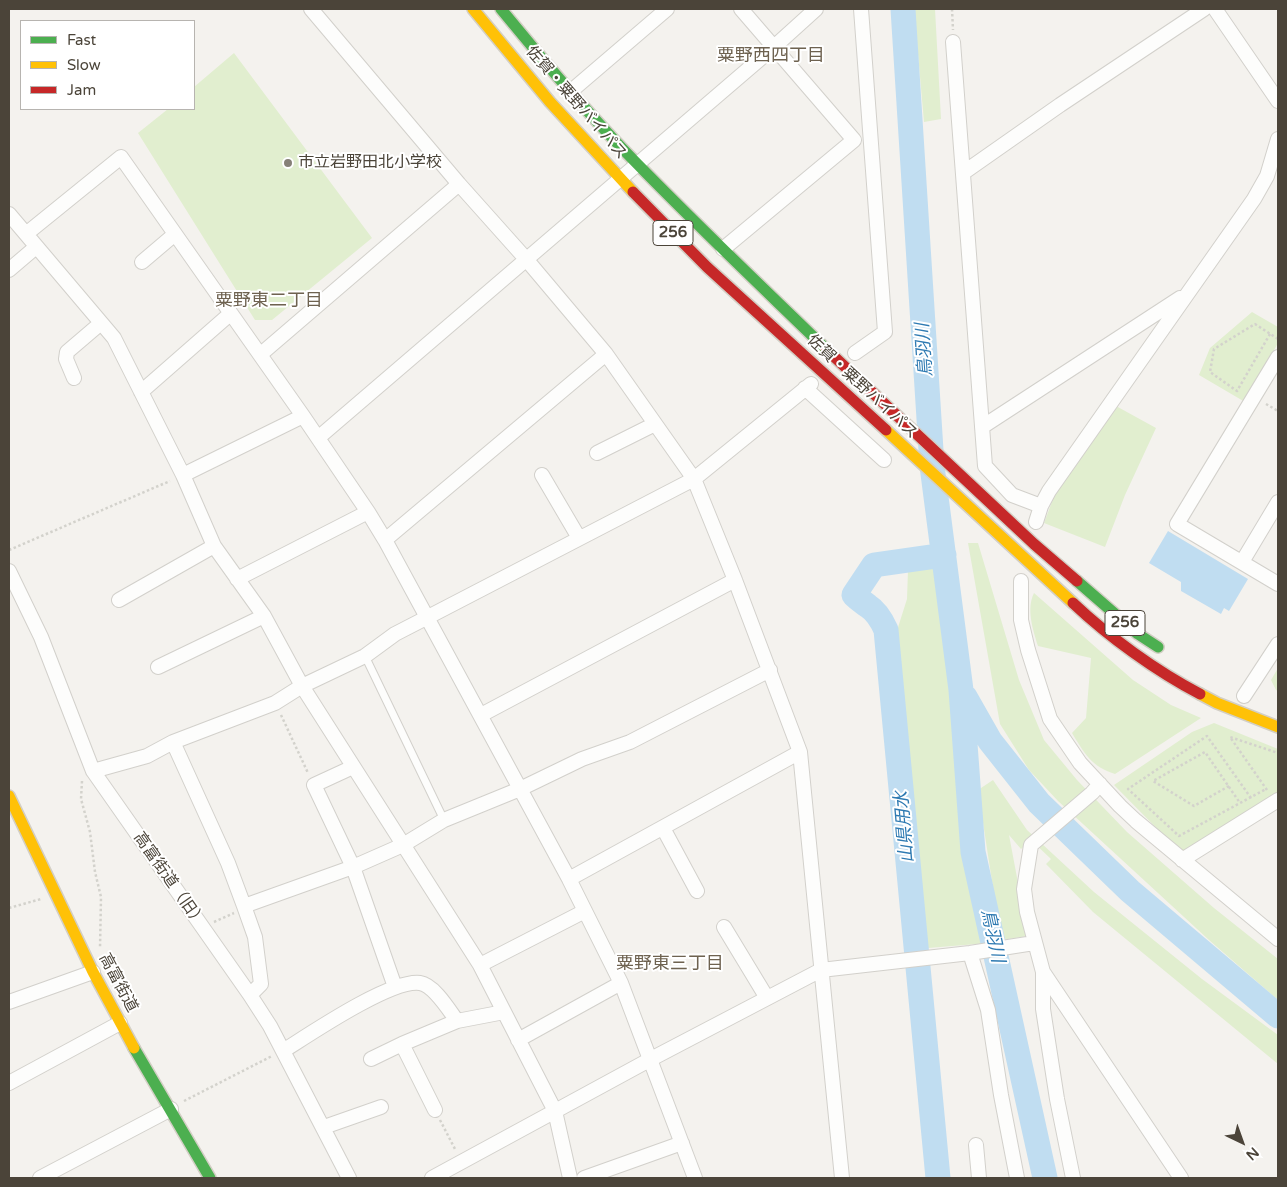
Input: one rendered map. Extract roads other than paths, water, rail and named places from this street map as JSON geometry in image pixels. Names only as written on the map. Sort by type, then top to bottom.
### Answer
[{"type":"main road","name":"佐賀・粟野バイパス","points":[[474,9],[550,102],[620,179],[707,268],[1097,626],[1179,683],[1217,703],[1278,727]]},
{"type":"main road","name":"佐賀・粟野バイパス","points":[[501,9],[570,92],[723,250],[887,407],[1087,591],[1138,634],[1168,654]]},
{"type":"main road","name":"高富街道","points":[[9,796],[93,972],[210,1178]]},
{"type":"street","points":[[570,92],[667,9]]},
{"type":"street","points":[[741,9],[854,140],[872,148]]},
{"type":"street","points":[[318,438],[816,9]]},
{"type":"street","points":[[855,353],[885,332],[861,9]]},
{"type":"street","points":[[963,173],[1060,105],[1204,9]]},
{"type":"street","points":[[1215,9],[1278,102]]},
{"type":"street","points":[[315,10],[459,184],[526,259],[606,354],[694,479],[736,580],[800,752],[842,1178]]},
{"type":"street","points":[[953,42],[985,466],[1012,495],[1041,506]]},
{"type":"street","points":[[1036,522],[1041,506],[1049,491],[1262,184],[1267,176],[1278,138]]},
{"type":"street","points":[[723,250],[854,140]]},
{"type":"street","points":[[26,234],[120,157],[230,314],[261,354],[385,540],[569,879],[622,983],[695,1178]]},
{"type":"street","points":[[261,354],[459,184]]},
{"type":"street","points":[[9,214],[114,338],[183,476],[214,546],[264,616],[302,686],[480,965],[555,1111],[570,1178]]},
{"type":"street","points":[[142,262],[174,234]]},
{"type":"street","points":[[9,270],[36,247]]},
{"type":"street","points":[[982,427],[1187,294]]},
{"type":"street","points":[[141,392],[230,314]]},
{"type":"street","points":[[74,378],[66,359],[68,352],[101,323]]},
{"type":"street","points":[[385,540],[606,354]]},
{"type":"street","points":[[1278,357],[1177,524],[1278,584]]},
{"type":"street","points":[[92,768],[147,756],[172,742],[275,702],[302,686],[365,656],[395,634],[694,479],[808,386],[884,460]]},
{"type":"street","points":[[183,476],[303,416]]},
{"type":"street","points":[[597,453],[655,424]]},
{"type":"street","points":[[542,475],[579,538]]},
{"type":"street","points":[[1242,562],[1278,502]]},
{"type":"street","points":[[237,579],[368,512]]},
{"type":"street","points":[[119,600],[214,546]]},
{"type":"street","name":"高富街道（旧）","points":[[9,571],[41,637],[92,768],[270,1026],[349,1178]]},
{"type":"street","points":[[481,715],[736,580]]},
{"type":"street","points":[[1022,580],[1022,620],[1028,650],[1050,719],[1096,789],[1120,806],[1182,860],[1276,933]]},
{"type":"street","points":[[158,667],[264,616]]},
{"type":"street","points":[[1244,695],[1278,644]]},
{"type":"street","points":[[244,907],[353,867],[402,845],[444,820],[520,789],[582,759],[630,742],[770,670]]},
{"type":"street","points":[[172,742],[228,863],[255,938],[261,984],[250,995]]},
{"type":"street","points":[[569,879],[800,752]]},
{"type":"street","points":[[353,767],[314,785],[353,867],[395,987]]},
{"type":"street","points":[[1096,789],[1031,845],[1024,889],[1029,944],[1044,972],[1181,1178]]},
{"type":"street","points":[[1182,860],[1274,796]]},
{"type":"street","points":[[663,828],[698,891]]},
{"type":"street","points":[[480,965],[585,911]]},
{"type":"street","points":[[724,927],[767,998]]},
{"type":"street","points":[[432,1178],[651,1059],[821,970],[1029,944]]},
{"type":"street","points":[[975,952],[988,1010],[1001,1095],[1017,1178]]},
{"type":"street","points":[[9,1002],[93,972]]},
{"type":"street","points":[[1044,972],[1043,1009],[1057,1099],[1073,1178]]},
{"type":"street","points":[[282,1051],[356,1006],[395,987],[420,983],[432,989],[457,1021]]},
{"type":"street","points":[[518,1040],[622,983]]},
{"type":"street","points":[[371,1059],[457,1021],[504,1012]]},
{"type":"street","points":[[9,1083],[120,1022]]},
{"type":"street","points":[[402,1044],[435,1110]]},
{"type":"street","points":[[324,1127],[380,1107]]},
{"type":"street","points":[[40,1178],[171,1109]]},
{"type":"street","points":[[584,1178],[682,1144]]},
{"type":"street","points":[[976,1145],[979,1178]]},
{"type":"lane","points":[[365,656],[444,820]]},
{"type":"water","points":[[1168,531],[1248,579],[1229,611],[1224,608],[1221,614],[1181,591],[1181,582],[1149,563]]},
{"type":"waterway","name":"鳥羽川","points":[[903,9],[932,466],[961,690],[973,852],[1045,1178]]},
{"type":"waterway","name":"山県用水","points":[[938,1178],[886,630],[874,611],[854,595],[874,565],[944,555]]},
{"type":"waterway","name":"鳥羽川","points":[[965,697],[990,741],[1039,803],[1130,891],[1278,1016]]},
{"type":"place","name":"市立岩野田北小学校","points":[[288,163]]},
{"type":"district","name":"粟野西四丁目","points":[[771,56]]},
{"type":"district","name":"粟野東二丁目","points":[[269,301]]},
{"type":"district","name":"粟野東三丁目","points":[[670,964]]}]
